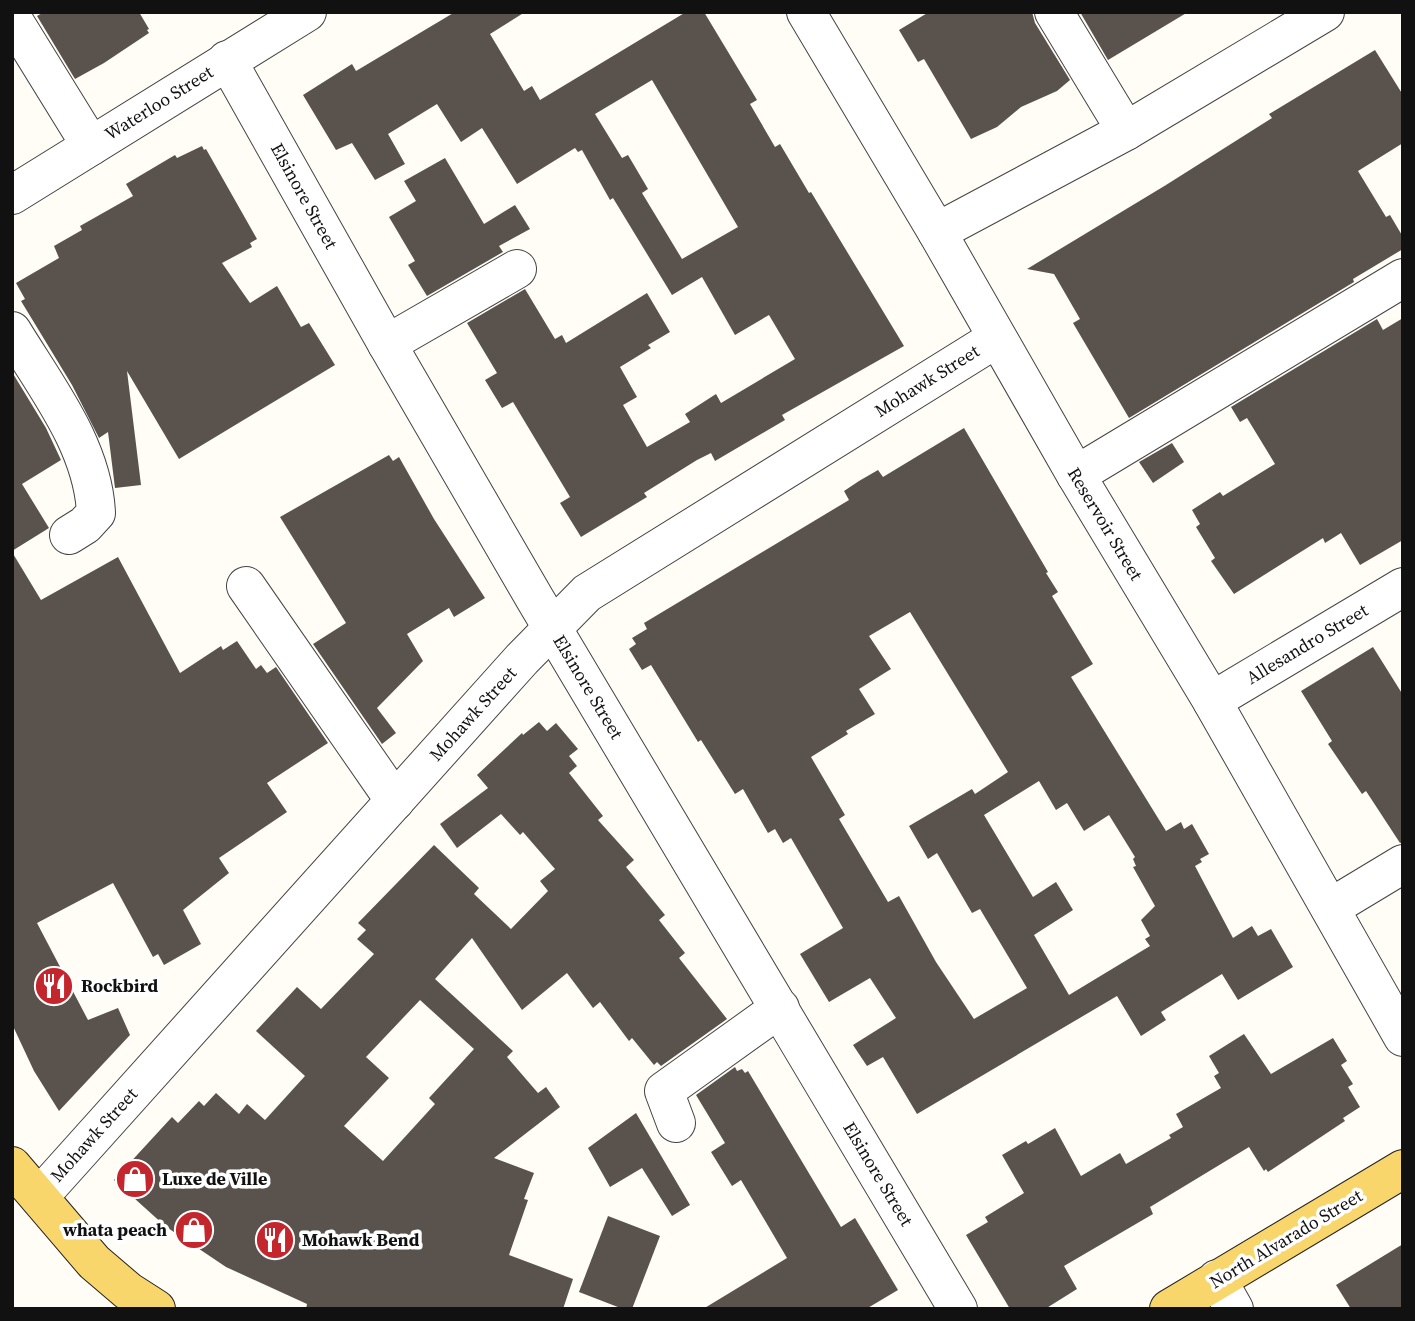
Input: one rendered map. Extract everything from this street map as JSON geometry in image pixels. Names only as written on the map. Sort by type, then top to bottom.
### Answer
[{"type":"main road","points":[[12,1166],[132,1303]]},
{"type":"main road","name":"North Alvarado Street","points":[[1169,1309],[1226,1294],[1403,1169]]},
{"type":"street","name":"Waterloo Street","points":[[12,195],[307,12]]},
{"type":"street","name":"Reservoir Street","points":[[806,12],[937,232],[1076,475],[1212,701],[1403,1037]]},
{"type":"street","points":[[1054,12],[1126,131]]},
{"type":"street","points":[[937,232],[1126,131],[1325,12]]},
{"type":"street","points":[[12,18],[91,146]]},
{"type":"street","name":"Elsinore Street","points":[[227,60],[387,344],[552,628],[958,1309]]},
{"type":"street","points":[[387,344],[517,269]]},
{"type":"street","points":[[1076,475],[1403,278]]},
{"type":"street","points":[[12,331],[80,446],[95,498],[96,513],[85,525],[69,535]]},
{"type":"street","name":"Mohawk Street","points":[[38,1196],[552,628],[587,593],[997,338]]},
{"type":"street","points":[[246,586],[395,801]]},
{"type":"street","name":"Allesandro Street","points":[[1212,701],[1403,587]]},
{"type":"street","points":[[1330,908],[1403,864]]},
{"type":"street","points":[[676,1123],[664,1091],[780,1008]]},
{"type":"building","points":[[44,12],[139,12],[149,33],[75,79],[37,16]]},
{"type":"building","points":[[455,12],[525,12],[490,34],[524,91],[532,86],[540,100],[686,12],[704,12],[757,100],[750,104],[775,147],[780,144],[904,346],[782,415],[785,420],[715,461],[711,453],[697,460],[644,493],[647,497],[581,537],[560,503],[570,497],[513,402],[502,408],[485,380],[497,373],[467,323],[525,289],[555,339],[562,335],[566,343],[647,293],[670,332],[648,345],[651,348],[620,367],[637,397],[623,405],[647,447],[690,422],[685,414],[716,394],[721,403],[795,359],[769,315],[735,335],[702,277],[672,295],[613,198],[610,200],[582,150],[578,152],[575,148],[517,184],[482,128],[461,142],[437,104],[388,134],[405,164],[375,180],[352,143],[336,150],[303,95],[352,64],[356,71]],"holes":[[[652,80],[738,227],[682,259],[642,193],[648,189],[628,155],[622,158],[595,114]]]},
{"type":"building","points":[[929,12],[1032,12],[1035,23],[1070,80],[1057,91],[1021,107],[997,127],[971,139],[924,59],[918,62],[899,30]]},
{"type":"building","points":[[1080,12],[1188,12],[1108,60]]},
{"type":"building","points":[[1375,50],[1403,95],[1403,143],[1358,171],[1386,217],[1390,215],[1403,237],[1403,249],[1353,279],[1354,282],[1129,418],[1073,323],[1080,319],[1054,274],[1027,269],[1166,185],[1272,118],[1269,114]]},
{"type":"building","points":[[202,146],[257,239],[250,243],[252,247],[222,263],[250,303],[277,286],[301,327],[309,323],[335,365],[179,459],[127,371],[141,485],[115,488],[108,432],[99,438],[72,385],[21,301],[25,299],[16,283],[59,258],[54,246],[82,230],[80,226],[133,196],[126,184],[175,155],[177,158]]},
{"type":"building","points":[[445,158],[484,224],[515,205],[530,229],[499,246],[503,252],[427,296],[408,265],[415,261],[389,217],[416,201],[404,181]]},
{"type":"building","points":[[1403,318],[1403,540],[1360,565],[1341,533],[1325,543],[1323,538],[1234,594],[1211,561],[1215,558],[1196,527],[1200,524],[1192,510],[1220,492],[1223,496],[1275,464],[1247,418],[1240,422],[1231,407],[1377,319],[1383,330]]},
{"type":"building","points":[[12,372],[46,428],[61,460],[22,484],[49,528],[12,551]]},
{"type":"building","points":[[964,428],[1048,572],[1046,573],[1058,592],[1052,596],[1093,664],[1071,677],[1166,831],[1181,822],[1184,829],[1192,824],[1209,854],[1195,866],[1233,938],[1252,926],[1258,936],[1271,929],[1293,967],[1238,1000],[1222,974],[1161,1012],[1166,1020],[1141,1036],[1117,996],[917,1114],[883,1057],[867,1066],[853,1045],[896,1018],[870,978],[829,1002],[800,954],[843,928],[791,838],[783,843],[775,829],[768,833],[743,789],[735,794],[701,740],[698,742],[651,665],[642,670],[629,649],[636,644],[632,638],[647,629],[644,623],[849,500],[844,491],[859,481],[878,470],[883,477]],"holes":[[[910,612],[1008,772],[975,794],[972,789],[909,826],[928,859],[937,853],[972,913],[980,909],[1027,988],[974,1019],[936,962],[899,896],[888,902],[839,819],[845,815],[811,757],[875,714],[859,689],[891,669],[869,636]],[[1039,781],[1056,810],[1067,803],[1084,831],[1109,815],[1135,857],[1133,859],[1136,866],[1133,867],[1155,906],[1141,920],[1150,936],[1145,939],[1150,946],[1069,995],[1034,935],[1073,910],[1056,882],[1033,897],[984,815]]]},
{"type":"building","points":[[1172,443],[1184,462],[1153,483],[1139,462]]},
{"type":"building","points":[[389,455],[393,461],[399,457],[434,519],[485,598],[454,617],[449,608],[407,634],[423,661],[377,708],[396,733],[382,744],[313,644],[346,623],[280,517]]},
{"type":"building","points":[[12,552],[41,600],[118,557],[180,673],[221,646],[223,650],[237,641],[256,669],[261,665],[267,673],[276,667],[328,743],[267,783],[287,812],[219,858],[229,873],[183,910],[201,944],[164,965],[158,954],[153,957],[113,883],[37,923],[88,1020],[118,1008],[130,1035],[59,1111],[34,1071],[12,1024]]},
{"type":"building","points":[[1373,647],[1403,695],[1403,842],[1400,843],[1366,791],[1362,794],[1328,744],[1332,741],[1301,691]]},
{"type":"building","points":[[539,722],[547,731],[556,723],[578,749],[569,756],[577,766],[569,773],[603,816],[598,820],[634,860],[626,867],[665,915],[659,920],[685,953],[679,958],[727,1019],[661,1066],[657,1062],[654,1065],[632,1038],[629,1041],[600,1002],[593,1008],[567,973],[522,1010],[472,938],[435,979],[513,1051],[507,1057],[538,1093],[546,1087],[560,1107],[494,1158],[534,1173],[524,1199],[528,1200],[509,1255],[573,1279],[563,1309],[306,1309],[307,1304],[226,1267],[165,1226],[114,1180],[172,1117],[178,1123],[199,1101],[204,1106],[216,1093],[239,1114],[247,1104],[265,1120],[305,1076],[256,1031],[297,987],[321,1009],[374,954],[357,939],[366,930],[358,923],[434,845],[479,888],[474,894],[511,929],[548,891],[540,881],[555,869],[523,832],[520,835],[501,814],[457,848],[440,824],[488,788],[477,775],[522,733],[523,735]],"holes":[[[420,1000],[474,1049],[429,1098],[435,1104],[383,1161],[344,1126],[389,1078],[366,1057]]]},
{"type":"building","points":[[1244,1034],[1271,1074],[1333,1038],[1347,1061],[1341,1065],[1353,1084],[1348,1087],[1360,1107],[1343,1118],[1345,1121],[1268,1172],[1266,1169],[1264,1171],[1249,1147],[1150,1207],[1153,1214],[1064,1266],[1077,1289],[1045,1309],[1010,1309],[966,1235],[988,1222],[985,1217],[1024,1193],[1002,1155],[1055,1128],[1081,1176],[1120,1153],[1126,1164],[1171,1138],[1169,1135],[1183,1127],[1176,1114],[1221,1088],[1214,1076],[1219,1073],[1209,1056]]},
{"type":"building","points":[[735,1067],[737,1071],[748,1071],[841,1227],[855,1218],[898,1290],[866,1309],[703,1309],[787,1258],[741,1180],[732,1186],[711,1152],[725,1143],[696,1095]]},
{"type":"building","points":[[636,1113],[690,1205],[672,1216],[642,1168],[610,1187],[588,1148]]},
{"type":"building","points":[[608,1216],[660,1236],[632,1309],[623,1309],[579,1292]]},
{"type":"building","points":[[1403,1244],[1403,1309],[1351,1309],[1336,1285]]},
{"type":"place","name":"Rockbird","points":[[54,986]]},
{"type":"place","name":"Luxe de Ville","points":[[135,1179]]},
{"type":"place","name":"whata peach","points":[[194,1230]]},
{"type":"place","name":"Mohawk Bend","points":[[275,1240]]}]
